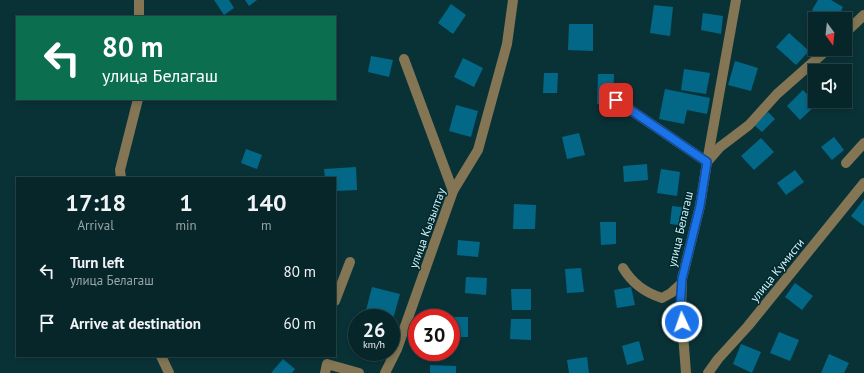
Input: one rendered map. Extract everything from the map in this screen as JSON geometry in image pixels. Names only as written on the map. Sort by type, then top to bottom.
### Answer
[{"type":"street","points":[[138,0],[139,16]]},
{"type":"street","name":"улица Кызылтау","points":[[385,373],[397,349],[453,191],[478,150],[507,44],[513,0]]},
{"type":"street","name":"улица Белагаш","points":[[686,373],[680,308],[682,283],[700,206],[736,0]]},
{"type":"street","points":[[852,26],[864,15]]},
{"type":"street","points":[[616,100],[707,162],[720,147],[749,125],[777,94],[820,56]]},
{"type":"street","points":[[404,59],[453,191]]},
{"type":"street","points":[[121,177],[120,170],[138,100]]},
{"type":"street","points":[[846,163],[864,143]]},
{"type":"street","name":"улица Кумисти","points":[[708,373],[864,183]]},
{"type":"street","points":[[336,298],[350,262]]},
{"type":"street","points":[[623,268],[635,283],[649,294],[662,298],[671,293],[682,283]]},
{"type":"street","points":[[161,357],[169,373]]},
{"type":"street","points":[[327,364],[359,373]]},
{"type":"building","points":[[214,0],[229,0],[234,8],[224,15]]},
{"type":"building","points":[[245,0],[257,0],[249,6]]},
{"type":"building","points":[[818,0],[831,0],[843,7],[840,12],[815,12],[812,10]]},
{"type":"building","points":[[451,4],[466,15],[453,34],[438,23]]},
{"type":"building","points":[[654,5],[673,7],[670,36],[650,33]]},
{"type":"building","points":[[703,13],[723,16],[721,34],[701,30]]},
{"type":"building","points":[[569,24],[593,24],[593,51],[568,50]]},
{"type":"building","points":[[789,33],[808,50],[808,52],[796,65],[776,47]]},
{"type":"building","points":[[371,56],[393,60],[389,77],[368,72]]},
{"type":"building","points":[[463,58],[483,68],[474,87],[454,77]]},
{"type":"building","points":[[735,61],[758,68],[751,91],[728,85]]},
{"type":"building","points":[[684,69],[710,73],[706,94],[681,90]]},
{"type":"building","points":[[544,73],[558,73],[557,93],[543,93]]},
{"type":"building","points":[[598,74],[614,74],[613,105],[597,104]]},
{"type":"building","points":[[665,89],[710,98],[707,114],[687,110],[684,124],[659,119]]},
{"type":"building","points":[[803,90],[808,95],[808,108],[813,108],[800,120],[787,106]]},
{"type":"building","points":[[456,105],[478,111],[471,137],[449,131]]},
{"type":"building","points":[[768,112],[775,119],[762,132],[754,125]]},
{"type":"building","points":[[579,133],[585,155],[567,159],[562,137]]},
{"type":"building","points":[[834,137],[844,150],[832,160],[821,147]]},
{"type":"building","points":[[761,138],[774,152],[754,170],[741,156]]},
{"type":"building","points":[[246,149],[262,155],[257,169],[241,163]]},
{"type":"building","points":[[647,164],[648,180],[624,182],[623,166]]},
{"type":"building","points":[[356,167],[357,190],[336,191],[336,177],[325,177],[324,169]]},
{"type":"building","points":[[661,169],[680,172],[677,196],[657,193]]},
{"type":"building","points":[[795,170],[804,182],[786,195],[777,183]]},
{"type":"building","points":[[864,199],[864,226],[851,216]]},
{"type":"building","points":[[514,204],[536,205],[535,229],[513,229]]},
{"type":"building","points":[[672,206],[689,208],[687,226],[670,224]]},
{"type":"building","points":[[600,222],[616,222],[616,244],[601,245]]},
{"type":"building","points":[[458,240],[480,242],[478,257],[457,255]]},
{"type":"building","points":[[581,268],[584,292],[567,293],[565,269]]},
{"type":"building","points":[[466,277],[487,278],[486,295],[465,293]]},
{"type":"building","points":[[795,283],[813,296],[802,310],[785,297]]},
{"type":"building","points":[[372,287],[400,294],[396,309],[366,309]]},
{"type":"building","points":[[631,287],[635,305],[617,308],[614,290]]},
{"type":"building","points":[[511,289],[531,289],[531,310],[512,310]]},
{"type":"building","points":[[460,317],[468,317],[468,337],[460,337]]},
{"type":"building","points":[[511,319],[531,319],[531,340],[510,339]]},
{"type":"building","points":[[779,332],[799,340],[790,361],[770,353]]},
{"type":"building","points":[[639,341],[644,360],[627,365],[622,346]]},
{"type":"building","points":[[741,344],[761,352],[752,373],[733,364]]},
{"type":"building","points":[[829,354],[849,363],[844,373],[821,373]]},
{"type":"building","points":[[587,357],[589,373],[569,373],[567,360]]},
{"type":"building","points":[[283,359],[295,369],[292,373],[271,373]]},
{"type":"building","points":[[430,365],[456,366],[456,373],[430,373]]},
{"type":"route","points":[[616,100],[707,162],[700,206],[682,279],[680,308],[682,322]]}]
